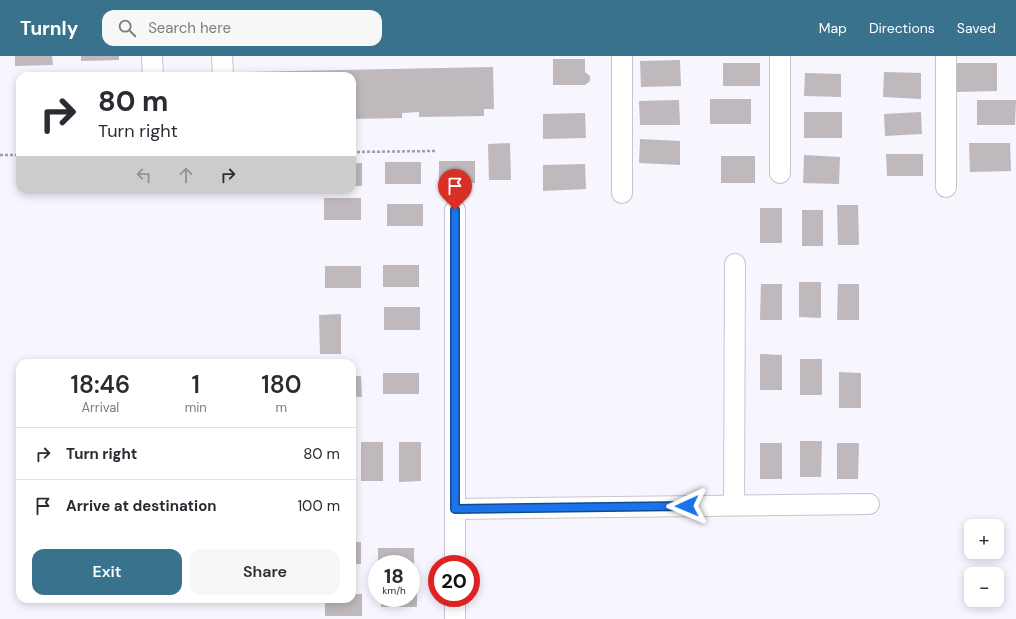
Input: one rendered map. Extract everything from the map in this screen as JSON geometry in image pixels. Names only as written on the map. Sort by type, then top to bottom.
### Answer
[{"type":"street","points":[[152,56],[152,72]]},
{"type":"street","points":[[222,56],[223,72]]},
{"type":"street","points":[[622,56],[622,193]]},
{"type":"street","points":[[780,56],[780,173]]},
{"type":"street","points":[[946,56],[946,187]]},
{"type":"street","points":[[455,210],[455,555]]},
{"type":"street","points":[[734,506],[736,264]]},
{"type":"street","points":[[455,509],[869,504]]},
{"type":"street","points":[[455,607],[455,619]]},
{"type":"path","points":[[356,152],[436,150]]},
{"type":"path","points":[[0,156],[16,155]]},
{"type":"building","points":[[15,56],[52,56],[53,65],[15,66]]},
{"type":"building","points":[[81,56],[119,56],[119,60],[81,61]]},
{"type":"building","points":[[553,59],[585,59],[585,72],[590,76],[590,81],[585,85],[553,85]]},
{"type":"building","points":[[680,60],[681,86],[641,87],[640,61]]},
{"type":"building","points":[[723,63],[760,63],[760,86],[723,86]]},
{"type":"building","points":[[956,63],[997,63],[997,91],[956,92]]},
{"type":"building","points":[[493,67],[494,109],[484,109],[484,116],[419,117],[419,112],[402,113],[402,118],[356,119],[356,72],[246,72]]},
{"type":"building","points":[[884,72],[921,73],[921,99],[883,97]]},
{"type":"building","points":[[805,73],[841,74],[841,97],[804,96]]},
{"type":"building","points":[[710,99],[751,99],[751,124],[710,124]]},
{"type":"building","points":[[679,100],[680,125],[640,125],[639,101]]},
{"type":"building","points":[[977,100],[1016,100],[1015,125],[977,125]]},
{"type":"building","points":[[804,112],[842,112],[842,138],[804,138]]},
{"type":"building","points":[[921,112],[922,134],[885,136],[884,114]]},
{"type":"building","points":[[585,113],[586,138],[543,139],[543,114]]},
{"type":"building","points":[[640,139],[680,141],[680,165],[639,163]]},
{"type":"building","points":[[510,143],[511,180],[489,180],[488,144]]},
{"type":"building","points":[[969,143],[1010,143],[1011,171],[970,172]]},
{"type":"building","points":[[886,154],[923,154],[923,176],[887,176]]},
{"type":"building","points":[[804,155],[840,157],[839,184],[803,183]]},
{"type":"building","points":[[721,156],[755,156],[755,183],[721,183]]},
{"type":"building","points":[[439,161],[475,161],[475,183],[439,183]]},
{"type":"building","points":[[385,162],[421,162],[421,184],[385,184]]},
{"type":"building","points":[[356,163],[362,163],[362,186],[356,186]]},
{"type":"building","points":[[585,164],[586,189],[543,191],[543,165]]},
{"type":"building","points":[[324,198],[361,198],[361,220],[324,220]]},
{"type":"building","points":[[387,204],[423,204],[423,226],[387,226]]},
{"type":"building","points":[[837,205],[858,205],[859,245],[838,245]]},
{"type":"building","points":[[760,208],[782,208],[782,243],[760,243]]},
{"type":"building","points":[[802,210],[823,210],[823,246],[802,246]]},
{"type":"building","points":[[383,265],[419,265],[419,287],[383,287]]},
{"type":"building","points":[[325,266],[361,266],[361,288],[325,288]]},
{"type":"building","points":[[799,282],[821,282],[821,318],[799,317]]},
{"type":"building","points":[[761,284],[782,284],[782,320],[760,320]]},
{"type":"building","points":[[838,284],[859,284],[859,320],[837,320]]},
{"type":"building","points":[[384,307],[420,307],[420,330],[384,330]]},
{"type":"building","points":[[341,314],[341,354],[320,354],[319,315]]},
{"type":"building","points":[[760,354],[782,355],[782,390],[760,390]]},
{"type":"building","points":[[800,359],[822,359],[822,395],[800,395]]},
{"type":"building","points":[[839,372],[861,373],[861,408],[839,408]]},
{"type":"building","points":[[383,373],[419,373],[419,394],[383,394]]},
{"type":"building","points":[[356,376],[361,376],[362,397],[356,397]]},
{"type":"building","points":[[800,441],[822,441],[821,477],[800,477]]},
{"type":"building","points":[[361,442],[383,442],[383,481],[361,481]]},
{"type":"building","points":[[399,442],[421,442],[421,481],[399,482]]},
{"type":"building","points":[[760,443],[782,443],[782,479],[760,479]]},
{"type":"building","points":[[837,443],[859,443],[858,479],[837,479]]},
{"type":"building","points":[[356,542],[361,542],[361,564],[356,564]]},
{"type":"building","points":[[378,548],[414,548],[414,555],[378,555]]},
{"type":"building","points":[[356,594],[362,594],[362,616],[325,616],[325,603],[356,603]]},
{"type":"route","points":[[455,210],[455,509],[687,506]]}]
